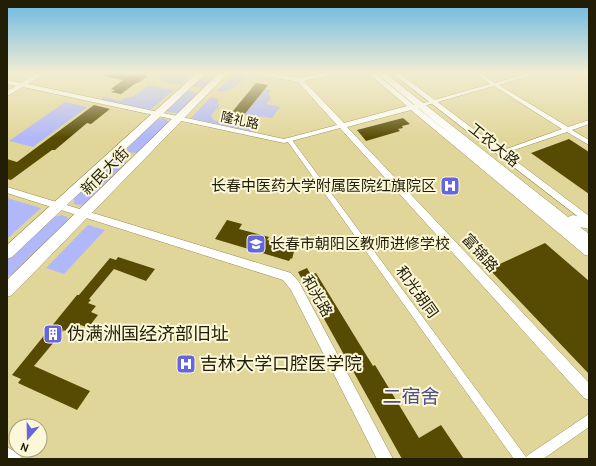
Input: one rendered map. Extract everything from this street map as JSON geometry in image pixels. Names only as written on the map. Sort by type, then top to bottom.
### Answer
[{"type":"main road","name":"新民大街","points":[[7,253],[179,95]]},
{"type":"main road","name":"新民大街","points":[[7,290],[202,95]]},
{"type":"main road","name":"工农大路","points":[[409,95],[573,220],[587,237]]},
{"type":"main road","name":"工农大路","points":[[411,95],[481,155],[587,237]]},
{"type":"main road","points":[[481,155],[486,167]]},
{"type":"main road","points":[[573,220],[589,221]]},
{"type":"main road","points":[[562,230],[587,237]]},
{"type":"street","name":"隆礼路","points":[[66,95],[280,141],[290,141],[422,104]]},
{"type":"street","name":"富锦路","points":[[314,95],[589,393]]},
{"type":"street","points":[[407,95],[500,153],[589,221]]},
{"type":"street","points":[[414,95],[486,167],[589,252]]},
{"type":"street","points":[[422,104],[455,95]]},
{"type":"street","points":[[511,95],[589,143]]},
{"type":"street","points":[[500,153],[589,122]]},
{"type":"street","name":"和光胡同","points":[[290,141],[522,459]]},
{"type":"street","name":"和光路","points":[[7,190],[287,276],[295,286],[385,459]]},
{"type":"street","points":[[532,459],[589,420]]},
{"type":"street","points":[[7,455],[14,459]]},
{"type":"shaded area","points":[[136,95],[168,95],[149,111],[100,100],[104,97],[121,101],[124,98],[133,97]]},
{"type":"shaded area","points":[[182,95],[197,95],[178,113],[167,112],[167,110]]},
{"type":"shaded area","points":[[260,95],[269,95],[271,98],[266,104],[280,107],[272,118],[261,116],[258,118],[244,115]]},
{"type":"shaded area","points":[[211,97],[218,99],[219,107],[211,115],[213,120],[253,128],[252,132],[191,118]]},
{"type":"shaded area","points":[[65,102],[87,107],[33,147],[9,141]]},
{"type":"shaded area","points":[[163,118],[169,122],[139,152],[133,153],[127,151],[127,147],[155,120]]},
{"type":"shaded area","points":[[120,160],[125,161],[127,164],[87,204],[74,204],[74,197],[111,162]]},
{"type":"shaded area","points":[[7,198],[41,208],[7,239]]},
{"type":"shaded area","points":[[62,215],[67,217],[68,221],[15,274],[7,276],[7,259],[54,217]]},
{"type":"shaded area","points":[[88,225],[105,230],[64,274],[46,268]]},
{"type":"building","points":[[246,95],[260,95],[240,120],[228,117]]},
{"type":"building","points":[[94,105],[110,109],[91,124],[87,123],[55,150],[52,150],[11,180],[7,179],[7,159],[17,162]]},
{"type":"building","points":[[403,118],[410,124],[402,126],[403,128],[398,129],[400,131],[366,141],[357,130]]},
{"type":"building","points":[[569,139],[589,152],[589,194],[531,153]]},
{"type":"building","name":"长春市朝阳区教师进修学校","points":[[227,220],[242,224],[239,229],[269,237],[267,240],[295,248],[292,259],[291,258],[289,261],[215,239]]},
{"type":"building","points":[[545,243],[589,281],[589,374],[489,269]]},
{"type":"building","name":"伪满洲国经济部旧址","points":[[118,257],[155,269],[146,281],[114,269],[89,299],[91,300],[88,303],[96,306],[91,312],[98,315],[88,328],[81,325],[79,328],[70,325],[65,331],[64,330],[34,366],[90,391],[77,410],[18,383],[21,379],[12,375],[77,295],[79,295],[110,258],[116,260]]},
{"type":"building","points":[[307,268],[311,275],[316,273],[373,366],[375,365],[419,438],[441,425],[464,459],[402,459],[298,272]]},
{"type":"place","name":"长春中医药大学附属医院红旗院区","points":[[450,186]]},
{"type":"place","name":"长春市朝阳区教师进修学校","points":[[256,244]]},
{"type":"place","name":"伪满洲国经济部旧址","points":[[53,334]]},
{"type":"place","name":"吉林大学口腔医学院","points":[[186,364]]},
{"type":"district","name":"二宿舍","points":[[411,396]]}]
